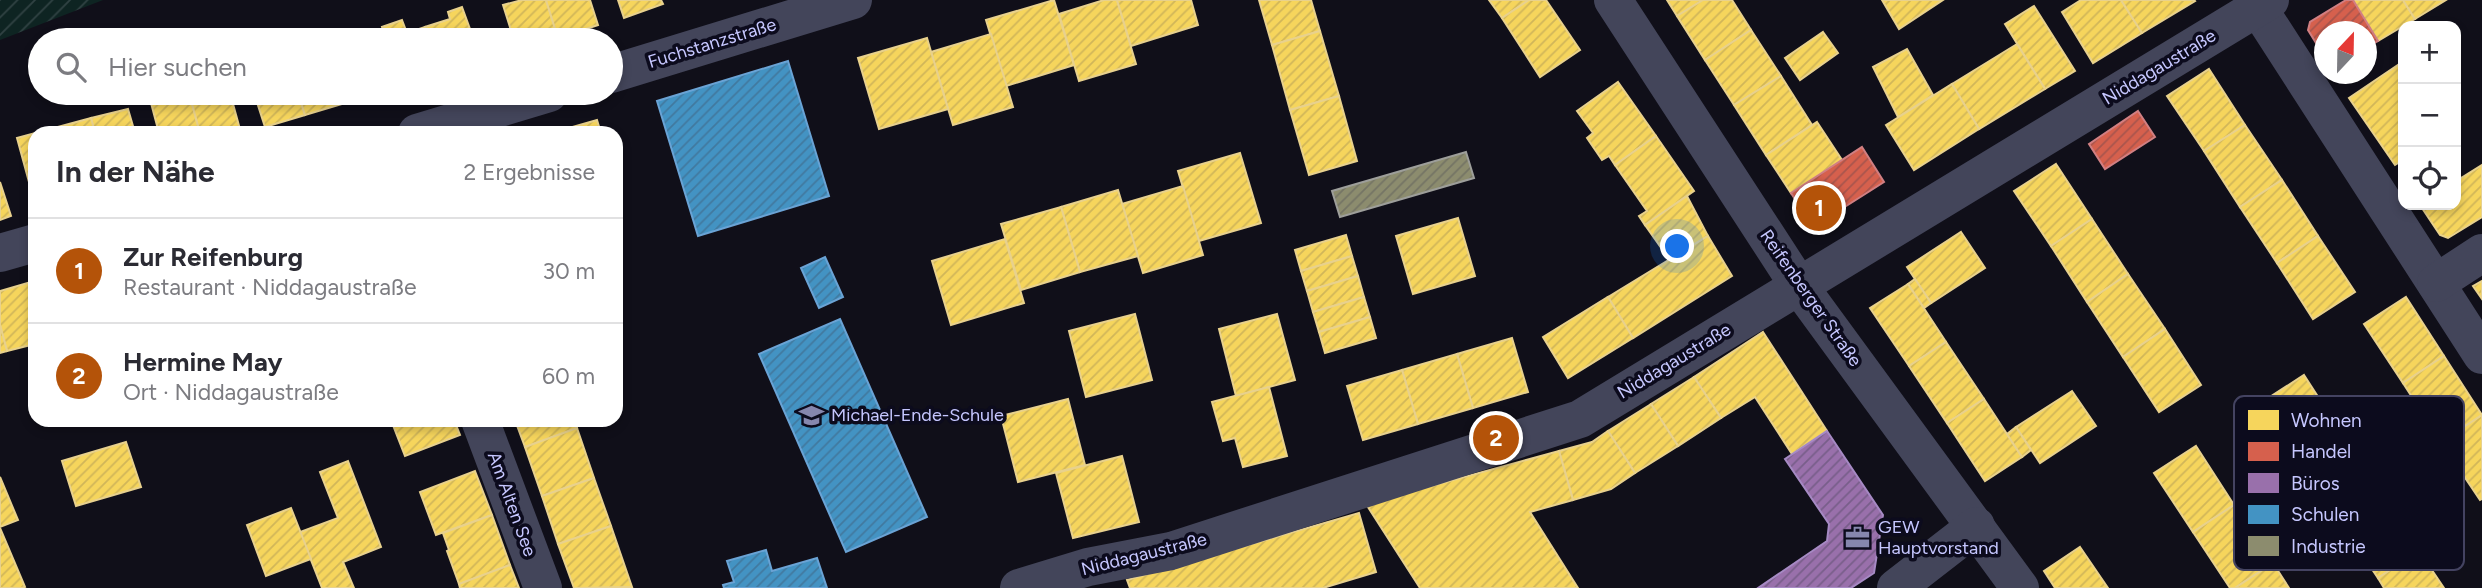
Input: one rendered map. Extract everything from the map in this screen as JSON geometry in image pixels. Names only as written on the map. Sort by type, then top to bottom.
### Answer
[{"type":"street","name":"Fuchstanzstraße","points":[[623,70],[853,0]]},
{"type":"street","name":"Reifenberger Straße","points":[[1613,0],[1799,286],[2020,588]]},
{"type":"street","name":"Niddagaustraße","points":[[1019,588],[1088,567],[1171,551],[1580,419],[2260,2]]},
{"type":"street","points":[[2260,2],[2482,355]]},
{"type":"street","points":[[440,126],[509,105]]},
{"type":"street","points":[[0,253],[28,245]]},
{"type":"street","points":[[2437,283],[2482,253]]},
{"type":"street","name":"Am Alten See","points":[[483,427],[543,588]]},
{"type":"street","points":[[1896,588],[1976,526]]},
{"type":"green space","points":[[0,0],[103,0],[28,28],[0,40]]},
{"type":"building: Wohnen","points":[[522,0],[546,0],[555,28],[510,28],[503,5]]},
{"type":"building: Wohnen","points":[[546,0],[590,0],[598,25],[589,28],[555,28]]},
{"type":"building: Wohnen","points":[[618,0],[661,0],[663,4],[624,18]]},
{"type":"building: Wohnen","points":[[1054,0],[1074,65],[1006,86],[986,20]]},
{"type":"building: Wohnen","points":[[1104,0],[1117,0],[1136,64],[1079,81],[1059,14]]},
{"type":"building: Wohnen","points":[[1117,0],[1191,0],[1198,25],[1131,46]]},
{"type":"building: Wohnen","points":[[1259,0],[1311,0],[1320,31],[1272,45]]},
{"type":"building: Wohnen","points":[[1489,0],[1529,0],[1502,18]]},
{"type":"building: Wohnen","points":[[1529,0],[1546,0],[1580,50],[1540,77],[1502,18]]},
{"type":"building: Wohnen","points":[[1667,0],[1703,0],[1677,16]]},
{"type":"building: Wohnen","points":[[1703,0],[1732,0],[1751,30],[1705,60],[1677,16]]},
{"type":"building: Wohnen","points":[[1882,0],[1943,0],[1899,29]]},
{"type":"building: Wohnen","points":[[2081,0],[2121,0],[2142,33],[2093,63],[2062,12]]},
{"type":"building: Wohnen","points":[[2121,0],[2194,0],[2195,1],[2142,33]]},
{"type":"building: Wohnen","points":[[2353,0],[2403,0],[2415,19],[2398,21],[2398,29],[2378,41],[2377,21],[2366,21]]},
{"type":"building: Wohnen","points":[[2403,0],[2446,0],[2415,19]]},
{"type":"building: Wohnen","points":[[2034,6],[2075,71],[2045,89],[2005,24]]},
{"type":"building: Wohnen","points":[[462,7],[470,28],[425,28],[450,19],[448,12]]},
{"type":"building: Wohnen","points":[[402,20],[405,28],[382,28]]},
{"type":"building: Wohnen","points":[[1751,30],[1781,76],[1734,105],[1705,60]]},
{"type":"building: Wohnen","points":[[1320,31],[1339,96],[1290,110],[1272,45]]},
{"type":"building: Wohnen","points":[[1823,32],[1838,53],[1800,80],[1785,58]]},
{"type":"building: Wohnen","points":[[991,34],[1013,107],[953,125],[931,52]]},
{"type":"building: Wohnen","points":[[927,38],[948,109],[879,129],[858,58]]},
{"type":"building: Wohnen","points":[[2017,44],[2045,89],[1979,129],[1952,84]]},
{"type":"building: Wohnen","points":[[1907,49],[1933,95],[1898,117],[1873,67]]},
{"type":"building: Wohnen","points":[[2398,65],[2398,163],[2395,165],[2349,98],[2370,84],[2377,84],[2377,79]]},
{"type":"building: Wohnen","points":[[2209,69],[2245,125],[2204,151],[2167,96]]},
{"type":"building: Wohnen","points":[[1781,76],[1812,125],[1766,155],[1734,105]]},
{"type":"building: Wohnen","points":[[1618,82],[1656,136],[1615,165],[1609,156],[1602,160],[1587,138],[1593,133],[1577,111]]},
{"type":"building: Wohnen","points":[[1952,84],[1979,129],[1914,170],[1886,125]]},
{"type":"building: Wohnen","points":[[1339,96],[1357,161],[1309,175],[1290,110]]},
{"type":"building: Wohnen","points":[[152,105],[192,105],[198,126],[157,126]]},
{"type":"building: Wohnen","points":[[192,105],[233,105],[239,126],[198,126]]},
{"type":"building: Wohnen","points":[[258,105],[302,105],[305,115],[265,126]]},
{"type":"building: Wohnen","points":[[302,105],[338,105],[305,115]]},
{"type":"building: Wohnen","points":[[128,109],[133,126],[93,126],[91,118]]},
{"type":"building: Wohnen","points":[[91,118],[93,126],[61,126]]},
{"type":"building: Wohnen","points":[[597,120],[599,126],[576,126]]},
{"type":"building: Wohnen","points":[[1817,122],[1842,160],[1791,193],[1766,155]]},
{"type":"building: Wohnen","points":[[2245,125],[2282,180],[2240,207],[2204,151]]},
{"type":"building: Wohnen","points":[[28,135],[28,178],[17,138]]},
{"type":"building: Wohnen","points":[[1656,136],[1694,191],[1645,225],[1639,216],[1647,211],[1615,165]]},
{"type":"building: Wohnen","points":[[1240,153],[1261,223],[1199,241],[1178,171]]},
{"type":"building: Wohnen","points":[[2056,164],[2092,219],[2051,246],[2014,191]]},
{"type":"building: Wohnen","points":[[2482,165],[2482,217],[2448,238],[2440,235],[2423,210],[2461,210],[2461,178]]},
{"type":"building: Wohnen","points":[[2282,180],[2318,236],[2277,263],[2240,207]]},
{"type":"building: Wohnen","points":[[0,182],[11,216],[0,220]]},
{"type":"building: Wohnen","points":[[1183,186],[1203,255],[1143,273],[1122,204]]},
{"type":"building: Wohnen","points":[[1118,190],[1138,256],[1080,272],[1061,207]]},
{"type":"building: Wohnen","points":[[1687,196],[1708,236],[1669,259],[1645,225]]},
{"type":"building: Wohnen","points":[[1061,207],[1080,272],[1021,290],[1001,224]]},
{"type":"building: Wohnen","points":[[1458,218],[1475,276],[1413,294],[1396,236]]},
{"type":"building: Wohnen","points":[[2092,219],[2128,274],[2087,302],[2051,246]]},
{"type":"building: Wohnen","points":[[1961,232],[1985,268],[1931,303],[1907,267]]},
{"type":"building: Wohnen","points":[[1346,235],[1352,256],[1301,271],[1295,250]]},
{"type":"building: Wohnen","points":[[1708,236],[1732,276],[1633,338],[1608,297]]},
{"type":"building: Wohnen","points":[[2318,236],[2355,292],[2313,319],[2277,263]]},
{"type":"building: Wohnen","points":[[1005,239],[1024,303],[951,325],[932,261]]},
{"type":"building: Wohnen","points":[[1352,256],[1358,276],[1307,291],[1301,271]]},
{"type":"building: Wohnen","points":[[2128,274],[2165,329],[2123,357],[2087,302]]},
{"type":"building: Wohnen","points":[[1358,276],[1364,297],[1313,312],[1307,291]]},
{"type":"building: Wohnen","points":[[1915,279],[1931,303],[1924,308],[1908,284]]},
{"type":"building: Wohnen","points":[[2482,281],[2482,299],[2473,286]]},
{"type":"building: Wohnen","points":[[28,283],[28,346],[7,351],[0,325],[0,291]]},
{"type":"building: Wohnen","points":[[1908,284],[1946,342],[1909,366],[1870,308]]},
{"type":"building: Wohnen","points":[[1364,297],[1370,317],[1319,332],[1313,312]]},
{"type":"building: Wohnen","points":[[1608,297],[1633,338],[1568,378],[1543,337]]},
{"type":"building: Wohnen","points":[[2406,297],[2444,356],[2403,383],[2364,324]]},
{"type":"building: Wohnen","points":[[1135,314],[1152,380],[1086,397],[1069,331]]},
{"type":"building: Wohnen","points":[[1277,314],[1295,380],[1236,396],[1219,329]]},
{"type":"building: Wohnen","points":[[1370,317],[1376,338],[1325,353],[1319,332]]},
{"type":"building: Wohnen","points":[[0,325],[7,351],[0,353]]},
{"type":"building: Wohnen","points":[[2165,329],[2201,385],[2159,412],[2123,357]]},
{"type":"building: Wohnen","points":[[1763,332],[1827,431],[1792,454],[1755,397],[1721,418],[1694,377]]},
{"type":"building: Wohnen","points":[[1512,338],[1528,392],[1473,408],[1457,354]]},
{"type":"building: Wohnen","points":[[1946,342],[1984,399],[1947,423],[1909,366]]},
{"type":"building: Wohnen","points":[[1457,354],[1473,408],[1418,424],[1402,370]]},
{"type":"building: Wohnen","points":[[2444,356],[2482,415],[2464,427],[2464,396],[2411,396],[2403,383]]},
{"type":"building: Wohnen","points":[[1402,370],[1418,424],[1363,440],[1347,386]]},
{"type":"building: Wohnen","points":[[2304,375],[2318,396],[2271,396]]},
{"type":"building: Wohnen","points":[[1694,377],[1721,418],[1678,446],[1651,404]]},
{"type":"building: Wohnen","points":[[1269,387],[1287,456],[1243,467],[1235,438],[1223,441],[1212,402]]},
{"type":"building: Wohnen","points":[[2072,391],[2096,426],[2040,463],[2016,427]]},
{"type":"building: Wohnen","points":[[1068,399],[1085,465],[1018,482],[1001,416]]},
{"type":"building: Wohnen","points":[[1984,399],[2022,457],[1985,481],[1947,423]]},
{"type":"building: Wohnen","points":[[1651,404],[1678,446],[1635,473],[1608,431]]},
{"type":"building: Wohnen","points":[[2482,415],[2480,500],[2464,476],[2464,427]]},
{"type":"building: Wohnen","points":[[394,427],[457,427],[460,435],[405,456]]},
{"type":"building: Wohnen","points":[[518,427],[577,427],[577,428],[525,447]]},
{"type":"building: Wohnen","points":[[2016,427],[2031,450],[2022,457],[2007,434]]},
{"type":"building: Wohnen","points":[[577,428],[594,478],[542,496],[525,447]]},
{"type":"building: Wohnen","points":[[1608,431],[1635,473],[1611,489],[1573,500],[1559,451],[1592,442]]},
{"type":"building: Wohnen","points":[[126,442],[141,487],[76,506],[62,461]]},
{"type":"building: Wohnen","points":[[2196,446],[2234,505],[2193,532],[2154,473]]},
{"type":"building: Wohnen","points":[[1559,451],[1573,500],[1530,512],[1578,588],[1420,588],[1366,504]]},
{"type":"building: Wohnen","points":[[1122,456],[1139,522],[1073,538],[1056,473]]},
{"type":"building: Wohnen","points":[[348,461],[381,547],[343,562],[354,588],[322,588],[300,532],[338,518],[320,472]]},
{"type":"building: Wohnen","points":[[475,471],[492,515],[436,535],[420,492]]},
{"type":"building: Wohnen","points":[[0,477],[18,520],[0,527]]},
{"type":"building: Wohnen","points":[[594,478],[611,526],[558,544],[542,496]]},
{"type":"building: Wohnen","points":[[2234,505],[2234,570],[2262,570],[2235,588],[2230,588],[2193,532]]},
{"type":"building: Wohnen","points":[[291,508],[311,559],[266,576],[247,525]]},
{"type":"building: Wohnen","points":[[1359,513],[1376,572],[1323,588],[1130,588],[1127,580]]},
{"type":"building: Wohnen","points":[[492,515],[510,565],[459,584],[443,533]]},
{"type":"building: Wohnen","points":[[611,526],[632,587],[574,588],[558,544]]},
{"type":"building: Wohnen","points":[[0,528],[25,587],[0,588]]},
{"type":"building: Wohnen","points":[[2080,547],[2108,588],[2055,588],[2044,571]]},
{"type":"building: Wohnen","points":[[510,565],[519,588],[460,588],[459,584]]},
{"type":"building: Wohnen","points":[[2262,570],[2277,570],[2289,588],[2235,588]]},
{"type":"building: Wohnen","points":[[2373,570],[2390,570],[2378,578]]},
{"type":"building: Wohnen","points":[[2390,570],[2432,570],[2444,588],[2384,588],[2378,578]]},
{"type":"building: Handel","points":[[2346,0],[2353,0],[2366,21],[2314,21],[2314,40],[2308,30],[2310,22]]},
{"type":"building: Handel","points":[[2138,111],[2155,137],[2105,169],[2089,144]]},
{"type":"building: Handel","points":[[1862,147],[1884,182],[1821,222],[1807,218],[1791,193]]},
{"type":"building: Büros","points":[[1827,431],[1883,515],[1874,573],[1851,588],[1758,588],[1827,541],[1829,524],[1785,459]]},
{"type":"building: Schulen","points":[[788,61],[829,196],[698,236],[657,101]]},
{"type":"building: Schulen","points":[[825,257],[843,297],[819,308],[801,268]]},
{"type":"building: Schulen","points":[[840,319],[927,517],[846,552],[759,354]]},
{"type":"building: Schulen","points":[[766,550],[772,571],[817,558],[827,588],[724,588],[723,585],[734,582],[727,561]]},
{"type":"building: Industrie","points":[[1466,152],[1474,178],[1340,217],[1332,191]]},
{"type":"place","name":"Zur Reifenburg","points":[[1819,208]]},
{"type":"place","name":"Michael-Ende-Schule","points":[[811,415]]},
{"type":"place","name":"Hermine May","points":[[1496,438]]},
{"type":"place","name":"GEW Hauptvorstand","points":[[1858,537]]}]
